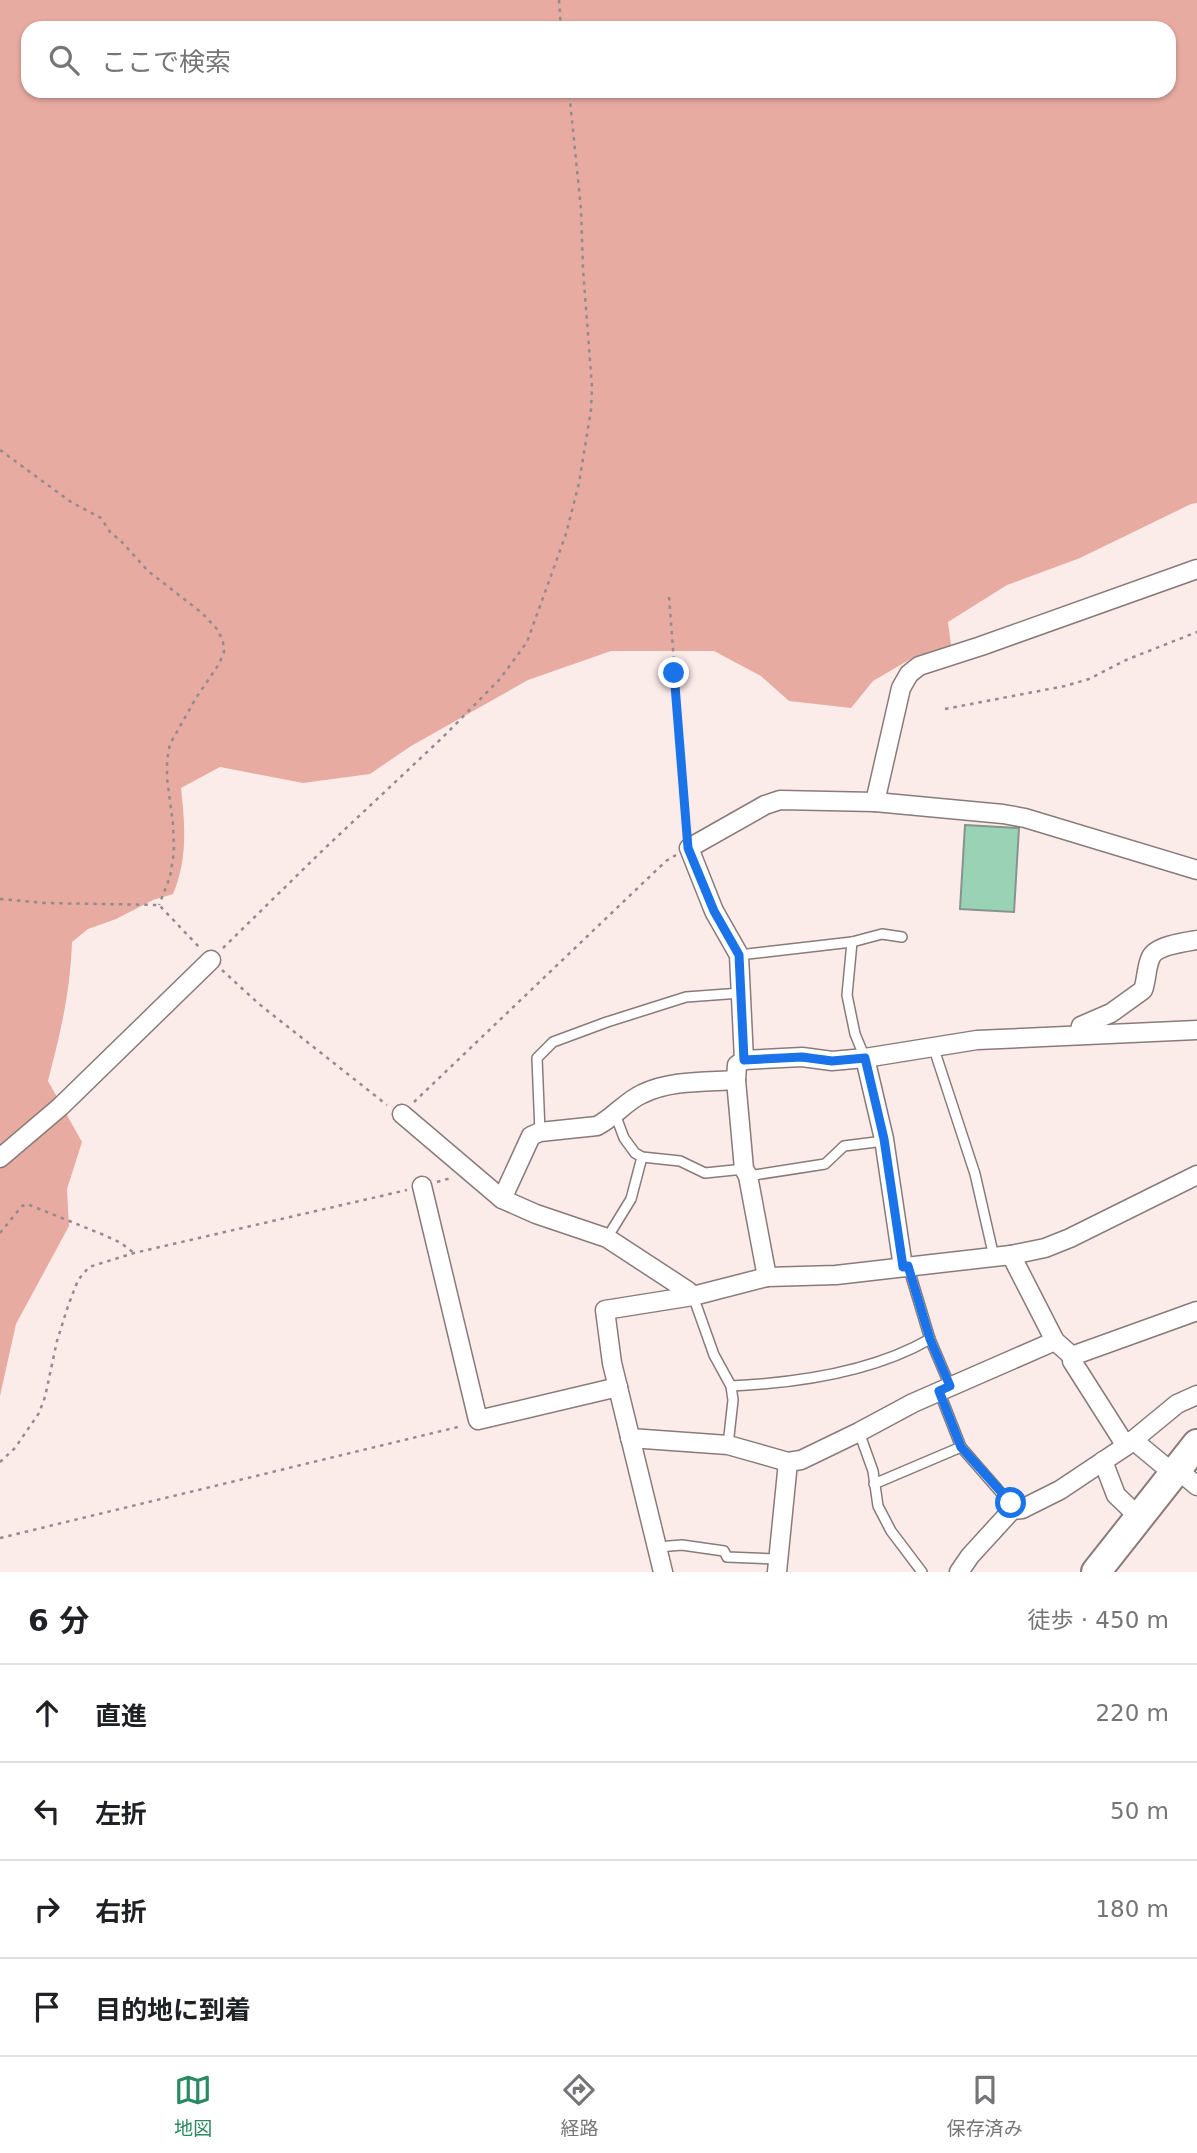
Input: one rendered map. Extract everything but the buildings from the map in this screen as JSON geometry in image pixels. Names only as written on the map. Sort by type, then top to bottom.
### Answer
[{"type":"highway","points":[[1096,1572],[1139,1517],[1183,1477],[1197,1444]]},
{"type":"street","points":[[874,802],[901,688],[909,674],[919,666],[1197,569]]},
{"type":"street","points":[[744,1060],[739,955],[714,911],[688,848],[765,805],[780,800],[874,802],[1003,814],[1026,818],[1197,870]]},
{"type":"street","points":[[1079,1035],[1082,1026],[1111,1013],[1143,990],[1151,955],[1157,950],[1197,940]]},
{"type":"street","points":[[0,1158],[60,1107],[211,960]]},
{"type":"street","points":[[768,1277],[746,1172],[736,1080],[737,1065],[744,1060],[802,1057],[832,1061],[976,1040],[1197,1030]]},
{"type":"street","points":[[865,1058],[884,1141],[905,1267]]},
{"type":"street","points":[[502,1199],[531,1136],[540,1132],[597,1126],[640,1094],[655,1089],[736,1080]]},
{"type":"street","points":[[401,1115],[502,1199],[536,1214],[607,1238],[693,1296]]},
{"type":"street","points":[[663,1572],[612,1363],[605,1310],[693,1296],[768,1277],[836,1275],[1002,1256],[1045,1248],[1197,1175]]},
{"type":"street","points":[[422,1186],[478,1420],[618,1387]]},
{"type":"street","points":[[1002,1256],[1055,1341],[1072,1356],[1072,1361],[1130,1443],[1183,1477]]},
{"type":"street","points":[[1072,1356],[1197,1311]]},
{"type":"street","points":[[630,1438],[728,1445],[788,1462],[801,1460],[944,1389],[1055,1341]]},
{"type":"street","points":[[959,1572],[1012,1510],[1022,1509],[1060,1490],[1130,1443],[1177,1404],[1197,1395]]},
{"type":"street","points":[[1103,1461],[1116,1495],[1139,1517]]},
{"type":"street","points":[[777,1565],[788,1462]]},
{"type":"lane","points":[[739,955],[852,942],[882,934],[902,937]]},
{"type":"lane","points":[[852,942],[847,995],[855,1034],[865,1058]]},
{"type":"lane","points":[[540,1132],[537,1058],[553,1042],[686,997],[741,992]]},
{"type":"lane","points":[[933,1046],[1002,1256]]},
{"type":"lane","points":[[615,1114],[624,1138],[635,1153],[642,1157],[680,1161],[705,1174],[825,1164],[844,1146],[884,1141]]},
{"type":"lane","points":[[607,1238],[631,1199],[642,1157]]},
{"type":"lane","points":[[905,1267],[930,1339],[961,1447],[1016,1510]]},
{"type":"lane","points":[[693,1296],[714,1354],[731,1386],[733,1399],[728,1445]]},
{"type":"lane","points":[[731,1386],[765,1384],[847,1370],[914,1349],[930,1339]]},
{"type":"lane","points":[[859,1432],[873,1471],[878,1506],[891,1531],[922,1572]]},
{"type":"lane","points":[[874,1484],[961,1447]]},
{"type":"lane","points":[[656,1547],[682,1545],[724,1551],[727,1557],[777,1565]]},
{"type":"path","points":[[559,0],[560,21]]},
{"type":"path","points":[[211,960],[442,738],[499,679],[527,642],[566,534],[579,483],[591,410],[592,387],[581,209],[570,98]]},
{"type":"path","points":[[0,450],[71,502],[101,518],[110,532],[148,572],[202,613],[218,630],[223,642],[224,652],[219,664],[170,744],[167,778],[174,852],[170,877],[159,905]]},
{"type":"path","points":[[0,899],[46,903],[159,905],[211,960],[259,1004],[401,1115],[666,861],[688,848],[669,597]]},
{"type":"path","points":[[945,709],[1065,686],[1088,679],[1126,660],[1197,632]]},
{"type":"path","points":[[0,1462],[15,1448],[39,1413],[57,1341],[78,1280],[89,1267],[134,1253],[422,1186],[471,1172]]},
{"type":"path","points":[[0,1233],[22,1206],[27,1205],[104,1235],[134,1253]]},
{"type":"path","points":[[0,1538],[453,1429],[478,1420]]},
{"type":"shaded area","points":[[0,0],[1197,0],[1197,503],[1080,558],[1007,585],[948,622],[951,645],[914,657],[873,681],[851,708],[789,701],[761,676],[714,651],[611,651],[528,680],[411,746],[370,774],[303,783],[220,767],[181,788],[183,855],[173,894],[88,929],[72,942],[64,1012],[48,1081],[82,1142],[67,1189],[69,1226],[16,1324],[0,1396]]},
{"type":"route","points":[[674,673],[688,848],[714,911],[739,955],[744,1060],[802,1057],[832,1061],[865,1058],[884,1139],[903,1267],[908,1266],[930,1339],[950,1386],[939,1391],[961,1447],[1011,1503]]}]
